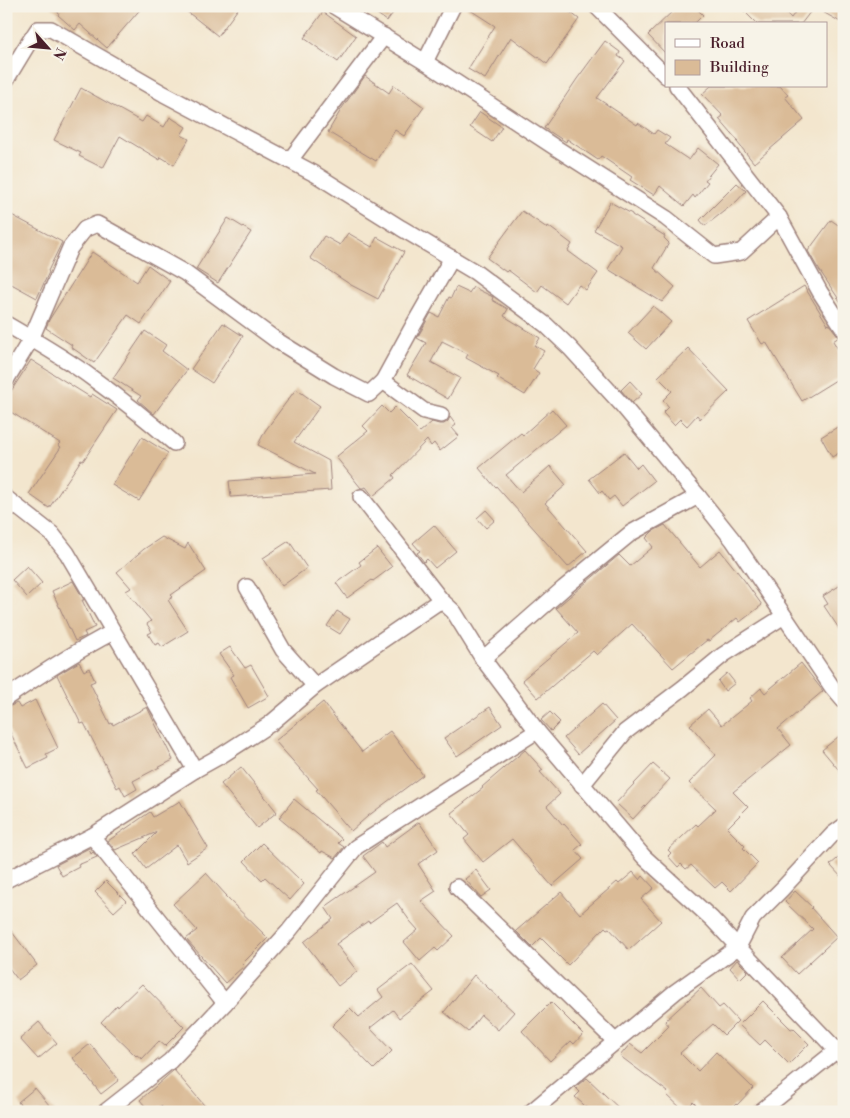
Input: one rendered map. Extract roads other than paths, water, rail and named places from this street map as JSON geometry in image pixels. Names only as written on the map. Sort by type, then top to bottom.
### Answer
[{"type":"street","points":[[334,6],[425,62],[666,218],[714,256],[741,252],[779,217]]},
{"type":"street","points":[[425,62],[453,6]]},
{"type":"street","points":[[596,6],[665,75]]},
{"type":"street","points":[[6,80],[38,29],[51,29],[164,94],[315,174],[475,272],[546,325],[570,348],[623,406],[733,540],[832,687],[844,701]]},
{"type":"street","points":[[290,160],[384,36]]},
{"type":"street","points":[[679,88],[779,217],[820,292],[844,329]]},
{"type":"street","points":[[6,380],[31,339],[70,248],[85,229],[97,224],[185,273],[276,340],[351,386],[369,394],[383,381],[452,258]]},
{"type":"street","points":[[6,324],[90,377],[174,443]]},
{"type":"street","points":[[383,381],[424,411],[441,415]]},
{"type":"street","points":[[483,659],[564,588],[631,533],[698,496]]},
{"type":"street","points":[[361,497],[441,600],[454,612],[483,659],[537,731],[582,785],[644,857],[712,919],[840,1054],[760,1112]]},
{"type":"street","points":[[6,498],[52,534],[67,552],[196,770]]},
{"type":"street","points":[[247,587],[283,650],[315,686]]},
{"type":"street","points":[[6,880],[92,836],[222,755],[270,724],[315,686],[441,600]]},
{"type":"street","points":[[582,785],[625,732],[723,655],[784,616]]},
{"type":"street","points":[[6,698],[46,671],[113,632]]},
{"type":"street","points":[[105,1112],[170,1061],[225,1003],[289,931],[356,847],[537,731]]},
{"type":"street","points":[[531,1112],[675,992],[738,947],[753,918],[833,834],[844,826]]},
{"type":"street","points":[[92,836],[225,1003]]},
{"type":"street","points":[[457,887],[614,1041]]}]
